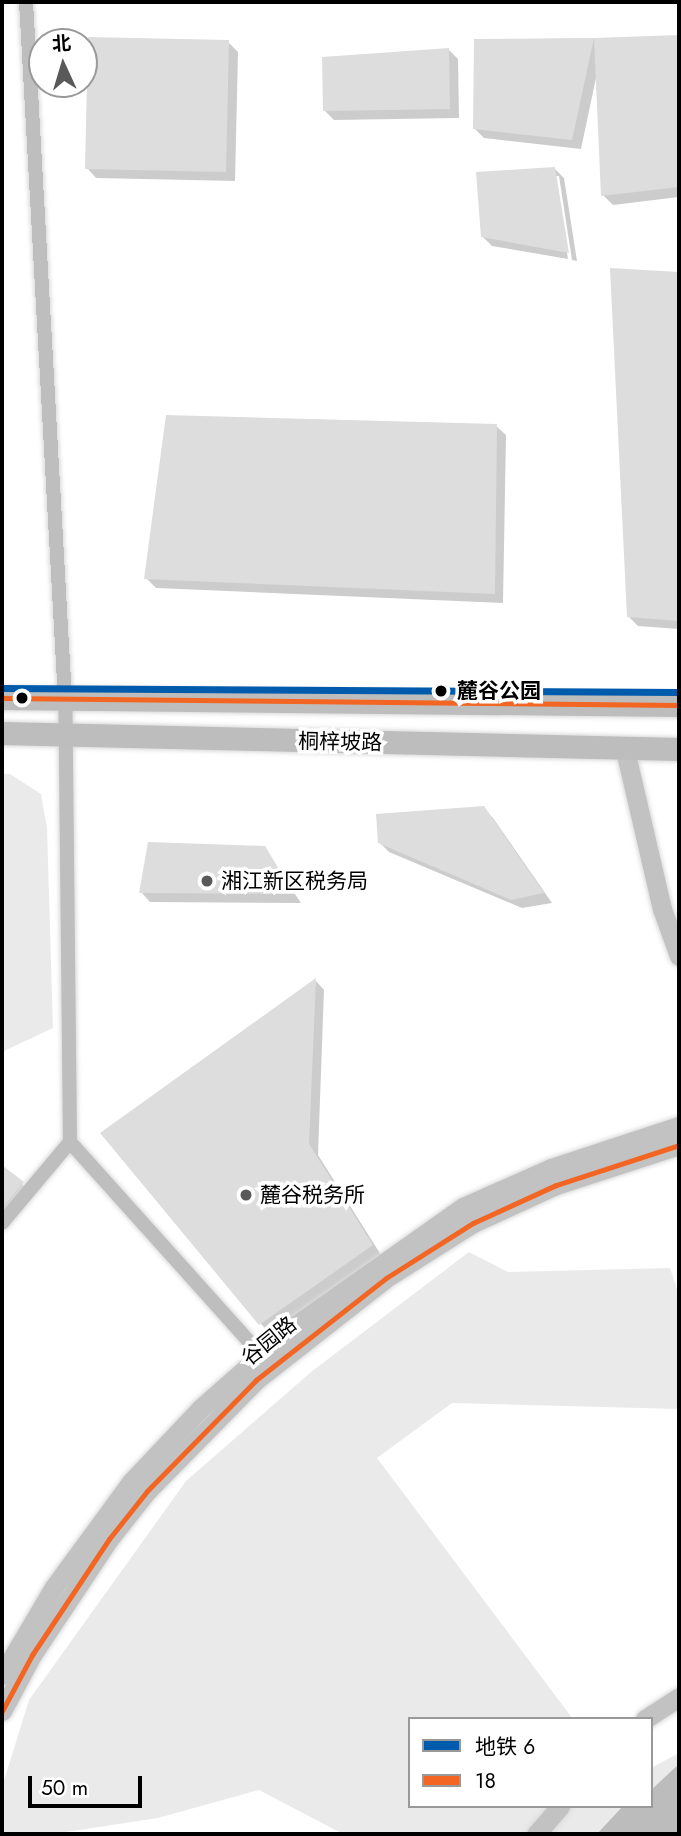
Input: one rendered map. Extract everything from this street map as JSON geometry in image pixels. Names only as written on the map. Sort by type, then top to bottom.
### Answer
[{"type":"main road","name":"桐梓坡路","points":[[2,698],[679,705]]},
{"type":"main road","name":"桐梓坡路","points":[[2,733],[625,750],[679,749]]},
{"type":"main road","points":[[625,750],[662,909],[679,956]]},
{"type":"main road","name":"谷园路","points":[[2,1675],[54,1587],[131,1482],[260,1354],[371,1268],[463,1207],[551,1168],[679,1126]]},
{"type":"main road","name":"谷园路","points":[[2,1711],[32,1656],[109,1539],[146,1490],[256,1380],[386,1278],[473,1223],[556,1185],[679,1145]]},
{"type":"main road","points":[[648,1717],[679,1697]]},
{"type":"main road","points":[[653,1725],[679,1708]]},
{"type":"main road","points":[[525,1834],[546,1808]]},
{"type":"main road","points":[[536,1834],[558,1808]]},
{"type":"street","points":[[26,2],[65,699],[70,1143],[260,1354]]},
{"type":"street","points":[[2,1223],[70,1143]]},
{"type":"shaded area","points":[[2,774],[10,774],[41,794],[47,828],[53,1028],[2,1052]]},
{"type":"shaded area","points":[[469,1252],[508,1272],[670,1268],[679,1295],[679,1409],[452,1403],[377,1458],[571,1717],[408,1717],[408,1808],[653,1808],[653,1767],[679,1753],[679,1834],[343,1834],[259,1790],[158,1818],[53,1834],[2,1834],[2,1787],[29,1700],[186,1481],[311,1372]]},
{"type":"shaded area","points":[[679,1764],[679,1834],[597,1834],[621,1808],[653,1808],[653,1788]]},
{"type":"building","points":[[679,35],[679,187],[601,196],[594,38]]},
{"type":"building","points":[[98,37],[229,40],[226,172],[85,169],[87,98],[98,98]]},
{"type":"building","points":[[594,38],[572,140],[473,129],[474,39]]},
{"type":"building","points":[[449,48],[450,109],[323,111],[322,57]]},
{"type":"building","points":[[555,167],[569,253],[481,237],[476,172]]},
{"type":"building","points":[[610,268],[679,272],[679,621],[627,617]]},
{"type":"building","points":[[166,415],[497,424],[495,594],[144,579]]},
{"type":"building","points":[[484,806],[544,893],[511,900],[378,843],[376,814]]},
{"type":"building","points":[[148,842],[265,846],[294,894],[139,893]]},
{"type":"building","name":"麓谷税务所","points":[[316,978],[309,1144],[373,1245],[259,1325],[100,1133]]},
{"type":"building","points":[[2,1165],[24,1182],[2,1208]]},
{"type":"metro line","name":"6","points":[[2,688],[679,692]]},
{"type":"transit line","name":"18","points":[[2,698],[679,705]]},
{"type":"transit line","name":"18","points":[[2,1711],[32,1655],[109,1539],[147,1491],[256,1380],[386,1278],[473,1223],[556,1185],[679,1145]]},
{"type":"place","name":"麓谷公园","points":[[441,691]]},
{"type":"place","name":"湘江新区税务局","points":[[207,881]]},
{"type":"place","name":"麓谷税务所","points":[[246,1195]]}]
